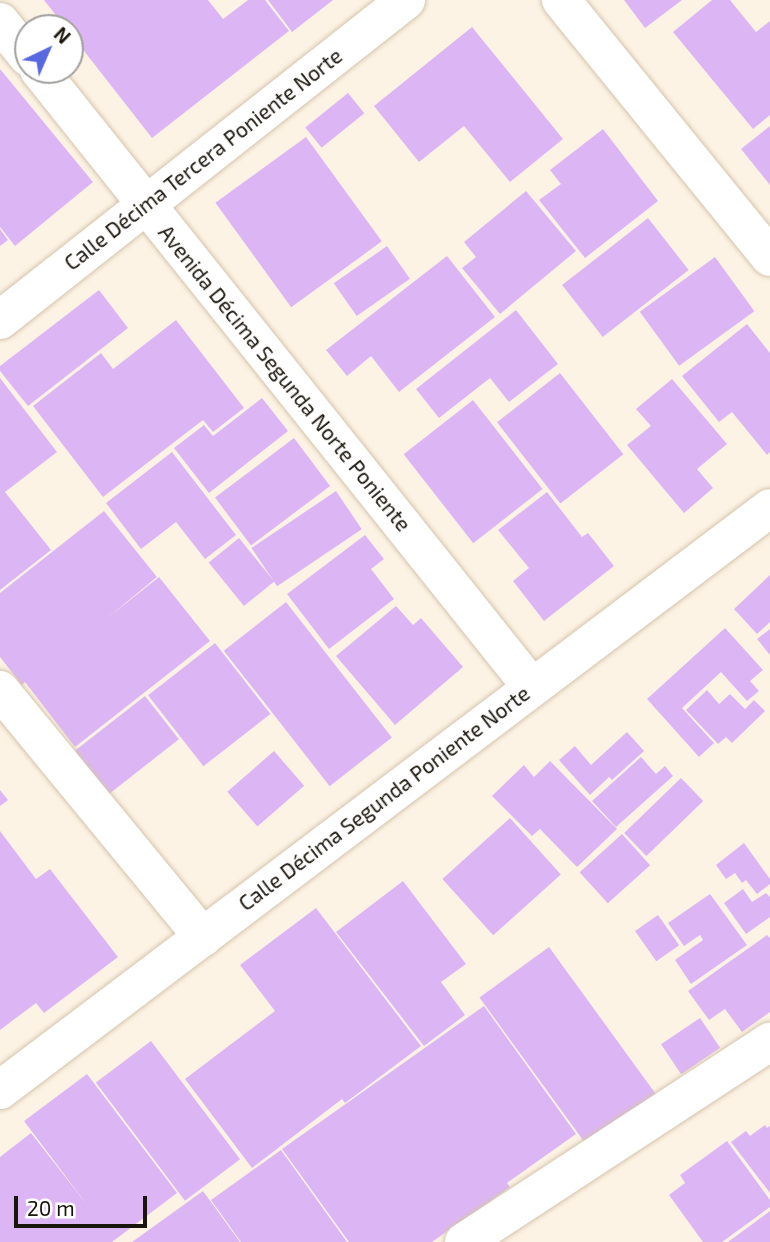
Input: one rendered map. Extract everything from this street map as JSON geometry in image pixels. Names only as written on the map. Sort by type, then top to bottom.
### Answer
[{"type":"street","name":"Calle Décima Tercera Poniente Norte","points":[[0,320],[145,203],[406,0]]},
{"type":"street","points":[[561,0],[770,257]]},
{"type":"street","points":[[0,22],[14,40]]},
{"type":"street","name":"Avenida Décima Segunda Norte Poniente","points":[[50,84],[531,686]]},
{"type":"street","name":"Calle Décima Segunda Poniente Norte","points":[[0,1090],[531,686],[770,508]]},
{"type":"street","points":[[0,690],[202,937]]},
{"type":"street","points":[[464,1242],[770,1042]]},
{"type":"building","points":[[44,0],[208,0],[223,19],[248,0],[265,0],[289,31],[152,138],[84,51],[84,14],[55,14]]},
{"type":"building","points":[[268,0],[333,0],[292,32]]},
{"type":"building","points":[[624,0],[682,0],[645,28]]},
{"type":"building","points":[[712,0],[730,0],[756,32],[770,21],[770,115],[753,129],[673,32]]},
{"type":"building","points":[[472,27],[563,139],[510,182],[464,126],[419,162],[374,106]]},
{"type":"building","points":[[0,69],[93,182],[15,246],[0,227]]},
{"type":"building","points":[[348,93],[364,113],[322,148],[305,128]]},
{"type":"building","points":[[770,126],[770,185],[741,149]]},
{"type":"building","points":[[603,129],[658,201],[585,258],[539,200],[561,184],[550,170]]},
{"type":"building","points":[[306,137],[382,241],[291,307],[215,203]]},
{"type":"building","points":[[526,191],[576,251],[500,314],[462,268],[476,257],[464,242]]},
{"type":"building","points":[[648,218],[689,270],[603,337],[562,285]]},
{"type":"building","points":[[0,229],[8,240],[0,246]]},
{"type":"building","points":[[387,246],[410,279],[357,316],[334,283]]},
{"type":"building","points":[[447,256],[495,317],[399,392],[371,356],[347,376],[326,350]]},
{"type":"building","points":[[715,257],[754,311],[679,366],[640,312]]},
{"type":"building","points":[[99,290],[128,328],[28,406],[0,371],[0,366]]},
{"type":"building","points":[[516,310],[558,364],[509,402],[490,378],[439,418],[416,389]]},
{"type":"building","points":[[176,320],[244,408],[213,432],[203,420],[103,497],[33,406],[101,353],[113,369]]},
{"type":"building","points":[[747,324],[770,353],[770,452],[767,455],[732,412],[719,422],[682,376]]},
{"type":"building","points":[[560,373],[623,454],[560,503],[497,422]]},
{"type":"building","points":[[0,378],[57,452],[5,492],[51,550],[0,590]]},
{"type":"building","points":[[672,379],[727,444],[697,469],[713,488],[684,513],[627,445],[651,426],[636,409]]},
{"type":"building","points":[[262,398],[288,431],[209,493],[174,448],[204,425],[213,436]]},
{"type":"building","points":[[473,400],[543,489],[473,543],[404,454]]},
{"type":"building","points":[[294,438],[330,486],[251,545],[215,498]]},
{"type":"building","points":[[172,452],[236,535],[205,559],[176,522],[141,549],[106,503]]},
{"type":"building","points":[[336,491],[362,529],[277,586],[251,548]]},
{"type":"building","points":[[547,492],[582,537],[588,533],[614,566],[544,621],[513,581],[529,568],[498,530]]},
{"type":"building","points":[[104,511],[157,577],[106,619],[159,577],[210,641],[75,747],[25,682],[22,685],[0,657],[0,593]]},
{"type":"building","points":[[365,535],[384,559],[371,569],[394,599],[329,649],[287,594]]},
{"type":"building","points":[[239,538],[274,582],[244,606],[209,563]]},
{"type":"building","points":[[770,575],[770,622],[757,634],[734,609]]},
{"type":"building","points":[[286,602],[392,738],[330,786],[224,651]]},
{"type":"building","points":[[396,606],[413,625],[421,618],[463,667],[395,725],[336,656]]},
{"type":"building","points":[[725,628],[763,670],[750,681],[759,691],[747,701],[721,672],[682,708],[714,743],[699,757],[647,699]]},
{"type":"building","points":[[770,629],[770,655],[757,639]]},
{"type":"building","points":[[215,643],[270,714],[203,766],[148,695]]},
{"type":"building","points":[[707,690],[719,704],[730,694],[745,709],[754,700],[765,711],[732,743],[726,737],[718,744],[686,710]]},
{"type":"building","points":[[145,696],[179,739],[109,794],[75,751]]},
{"type":"building","points":[[627,732],[644,751],[612,780],[609,777],[590,795],[559,760],[575,746],[591,765]]},
{"type":"building","points":[[274,751],[304,786],[257,826],[227,792]]},
{"type":"building","points":[[641,757],[656,774],[665,766],[673,776],[616,827],[592,801]]},
{"type":"building","points":[[550,761],[617,829],[577,867],[540,829],[532,836],[492,796],[524,765],[534,777]]},
{"type":"building","points":[[681,778],[703,801],[646,856],[624,833]]},
{"type":"building","points":[[0,790],[8,800],[0,806]]},
{"type":"building","points":[[510,818],[561,874],[493,935],[442,879]]},
{"type":"building","points":[[0,831],[36,879],[50,869],[118,957],[44,1013],[36,1003],[0,1030]]},
{"type":"building","points":[[622,834],[650,865],[608,903],[580,872]]},
{"type":"building","points":[[744,843],[770,879],[770,884],[757,894],[746,880],[742,883],[735,873],[726,879],[716,865]]},
{"type":"building","points":[[403,881],[466,964],[441,982],[465,1015],[424,1046],[336,932]]},
{"type":"building","points":[[743,889],[752,902],[766,893],[770,897],[770,917],[746,934],[724,903]]},
{"type":"building","points":[[710,894],[747,945],[691,984],[675,960],[703,940],[700,935],[684,946],[668,923]]},
{"type":"building","points":[[316,908],[421,1046],[345,1103],[342,1099],[252,1168],[185,1079],[275,1011],[240,965]]},
{"type":"building","points":[[658,915],[679,945],[656,961],[635,931]]},
{"type":"building","points":[[767,935],[770,938],[770,1012],[742,1032],[725,1009],[709,1020],[688,991]]},
{"type":"building","points":[[549,947],[656,1094],[586,1145],[479,998]]},
{"type":"building","points":[[484,1006],[576,1134],[507,1183],[510,1187],[432,1242],[349,1242],[282,1149]]},
{"type":"building","points":[[700,1018],[720,1048],[681,1074],[661,1044]]},
{"type":"building","points":[[151,1041],[240,1159],[185,1201],[96,1083]]},
{"type":"building","points":[[87,1074],[177,1193],[112,1242],[0,1242],[0,1157],[31,1133],[88,1206],[24,1121]]},
{"type":"building","points":[[765,1125],[767,1128],[770,1126],[770,1193],[731,1142],[746,1131],[750,1136]]},
{"type":"building","points":[[727,1141],[770,1200],[770,1207],[722,1242],[703,1242],[669,1195],[685,1183],[680,1175]]},
{"type":"building","points":[[281,1150],[347,1242],[241,1242],[211,1200]]},
{"type":"building","points":[[203,1191],[240,1242],[132,1242]]},
{"type":"building","points":[[770,1211],[770,1242],[728,1242]]}]
